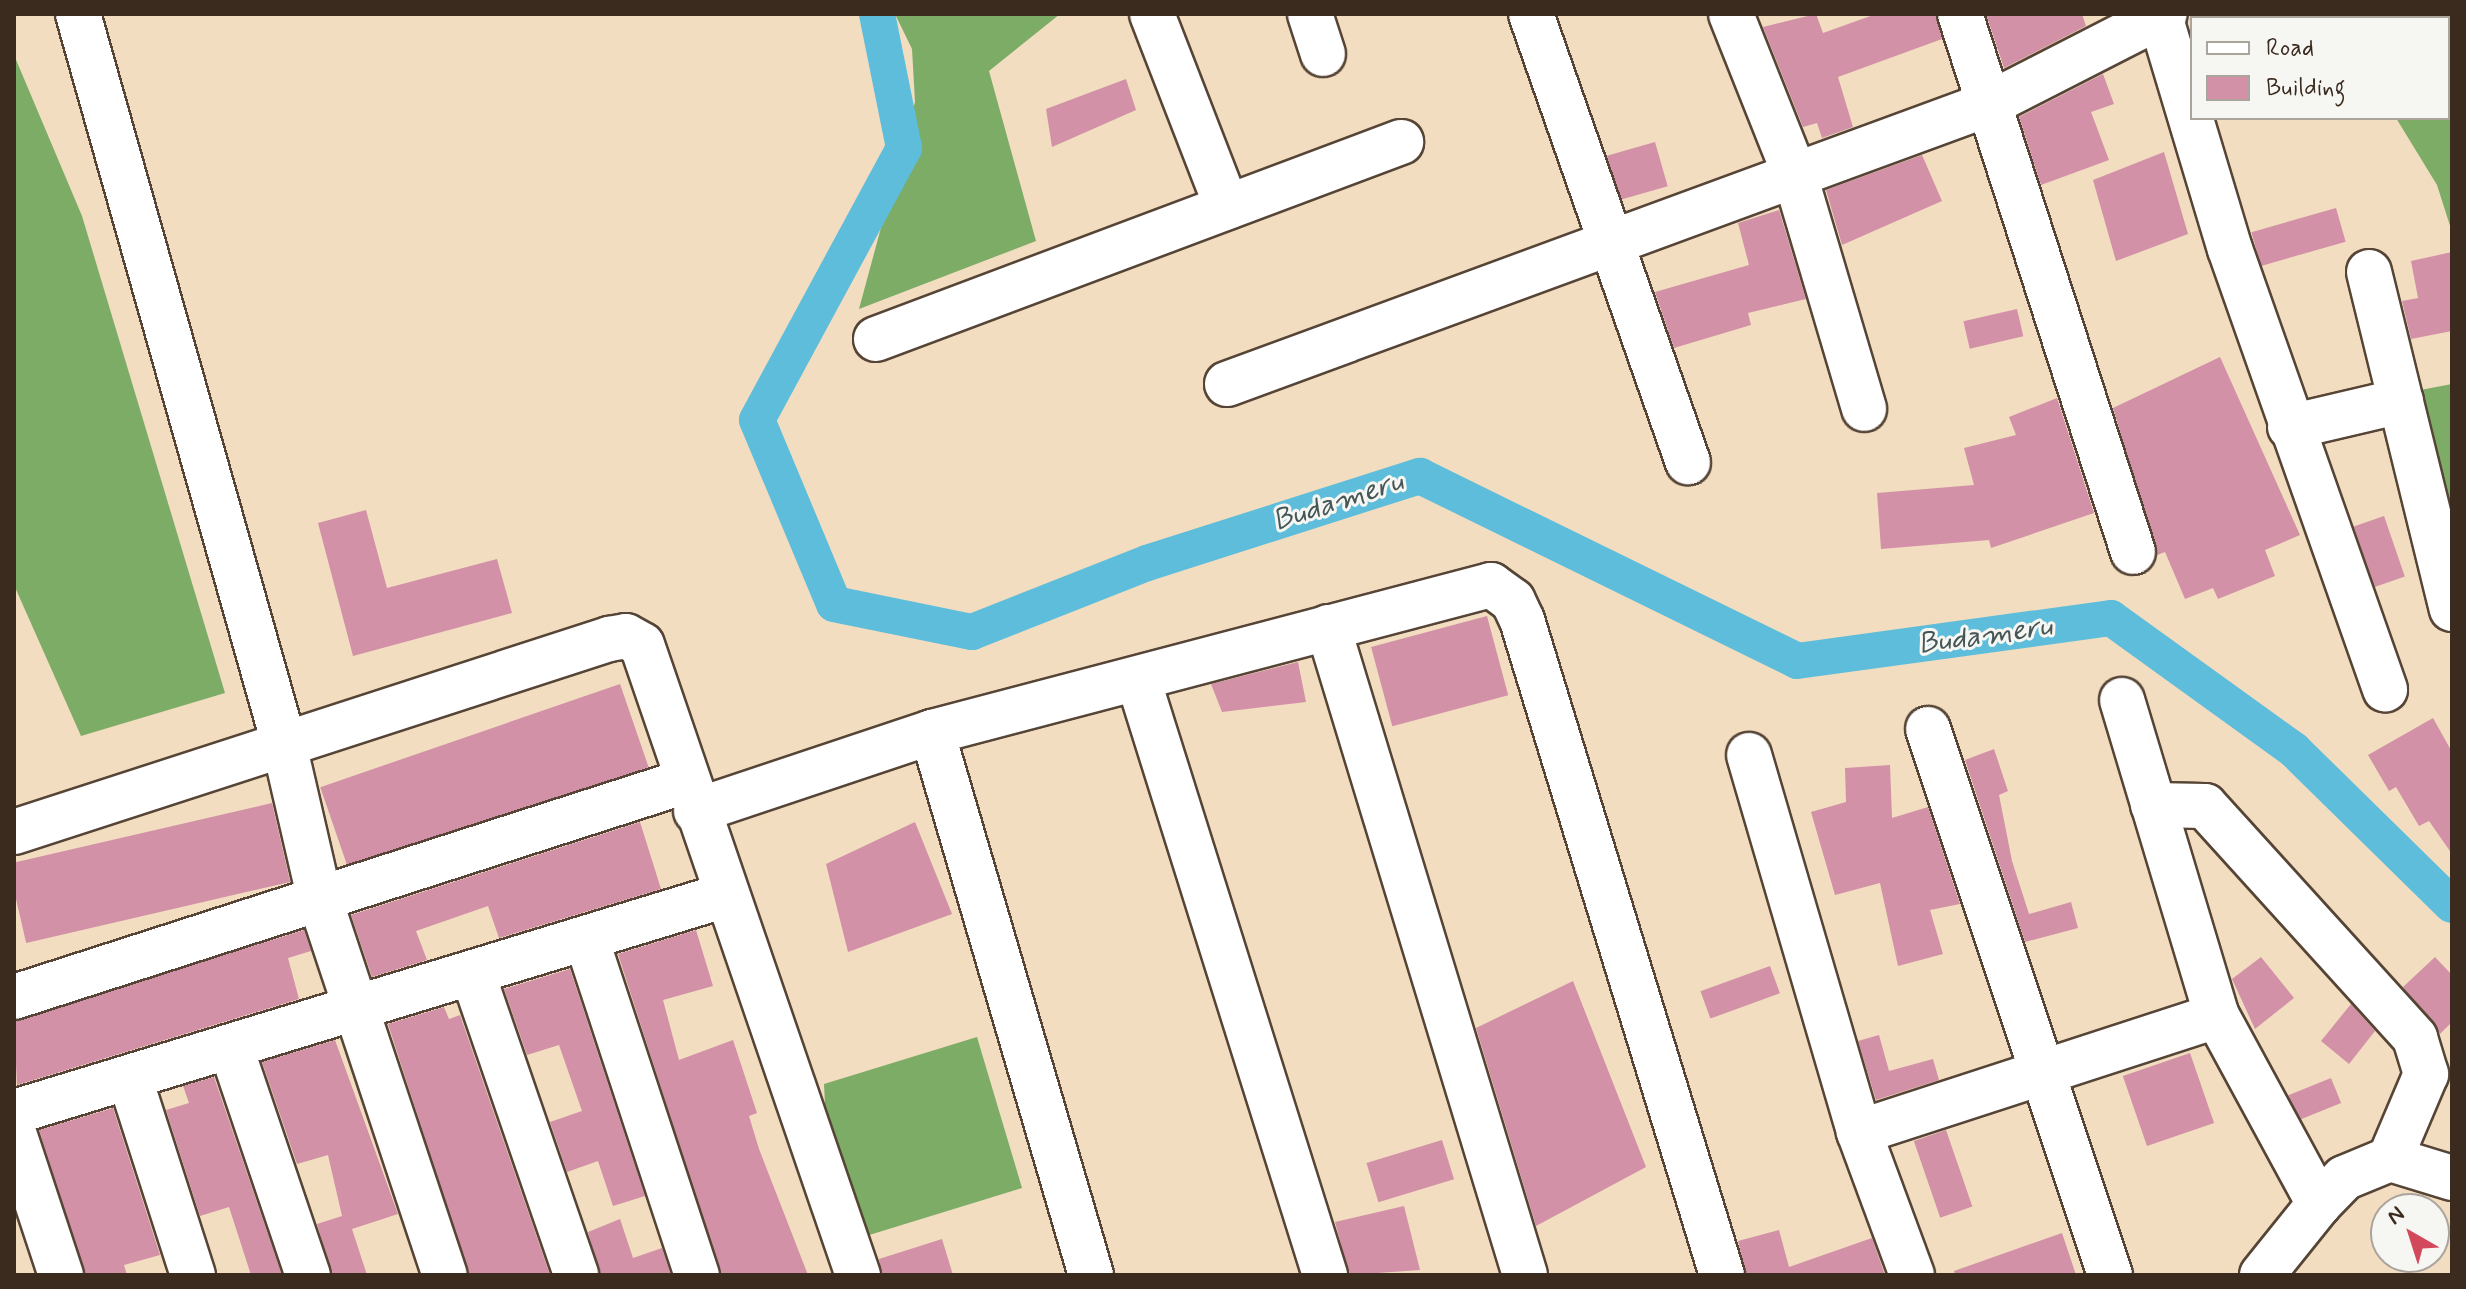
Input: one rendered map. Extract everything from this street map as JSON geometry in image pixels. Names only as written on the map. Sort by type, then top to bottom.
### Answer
[{"type":"street","points":[[1152,14],[1227,207]]},
{"type":"street","points":[[1531,14],[1688,462]]},
{"type":"street","points":[[1731,14],[1794,172],[1864,409]]},
{"type":"street","points":[[1960,14],[2133,552]]},
{"type":"street","points":[[1227,384],[1794,172],[1991,103],[2162,15],[2190,105]]},
{"type":"street","points":[[81,28],[283,740],[320,900],[445,1275]]},
{"type":"street","points":[[2195,120],[2290,427],[2385,689]]},
{"type":"street","points":[[876,339],[1401,142]]},
{"type":"street","points":[[2369,272],[2452,609]]},
{"type":"street","points":[[2290,427],[2401,401]]},
{"type":"street","points":[[14,997],[320,900],[691,796],[1138,679],[1476,584],[1513,601],[1722,1275]]},
{"type":"street","points":[[1328,627],[1525,1275]]},
{"type":"street","points":[[14,832],[283,740],[626,636],[653,661],[691,796],[858,1275]]},
{"type":"street","points":[[1138,679],[1325,1275]]},
{"type":"street","points":[[2122,700],[2217,1016],[2319,1204]]},
{"type":"street","points":[[1928,729],[2110,1275]]},
{"type":"street","points":[[932,732],[1091,1275]]},
{"type":"street","points":[[1749,755],[1859,1132],[1912,1275]]},
{"type":"street","points":[[2153,805],[2205,806],[2415,1038],[2426,1074],[2390,1159]]},
{"type":"street","points":[[14,1112],[474,978],[586,938],[726,895]]},
{"type":"street","points":[[586,938],[697,1275]]},
{"type":"street","points":[[474,978],[576,1275]]},
{"type":"street","points":[[1859,1132],[2217,1016]]},
{"type":"street","points":[[231,1048],[308,1275]]},
{"type":"street","points":[[130,1079],[193,1275]]},
{"type":"street","points":[[14,1133],[61,1275]]},
{"type":"street","points":[[2262,1275],[2344,1178],[2390,1159],[2452,1178]]},
{"type":"green space","points":[[895,14],[1060,14],[989,71],[1036,241],[859,309],[915,102],[912,49]]},
{"type":"green space","points":[[14,55],[82,216],[225,693],[81,736],[14,585]]},
{"type":"green space","points":[[2452,109],[2452,232],[2437,185],[2397,120],[2450,120]]},
{"type":"green space","points":[[2452,384],[2452,510],[2443,512],[2410,392]]},
{"type":"green space","points":[[977,1037],[1022,1188],[866,1236],[826,1124],[824,1084]]},
{"type":"building","points":[[1816,14],[1823,33],[1876,14],[1936,14],[1942,39],[1838,77],[1853,127],[1822,138],[1817,123],[1803,127],[1763,27]]},
{"type":"building","points":[[1986,14],[2082,14],[2086,26],[2004,68]]},
{"type":"building","points":[[2103,74],[2114,104],[2091,112],[2109,160],[2041,185],[2019,117]]},
{"type":"building","points":[[1126,79],[1136,110],[1052,147],[1046,109]]},
{"type":"building","points":[[1655,142],[1668,186],[1620,200],[1607,156]]},
{"type":"building","points":[[2164,152],[2188,234],[2116,261],[2093,180]]},
{"type":"building","points":[[1922,155],[1942,201],[1842,245],[1826,190]]},
{"type":"building","points":[[2336,208],[2346,242],[2261,266],[2251,232]]},
{"type":"building","points":[[1779,210],[1806,299],[1748,313],[1751,325],[1674,348],[1655,292],[1749,265],[1738,223]]},
{"type":"building","points":[[2452,252],[2452,331],[2411,339],[2402,301],[2418,298],[2411,261]]},
{"type":"building","points":[[2017,309],[2023,336],[1970,349],[1963,321]]},
{"type":"building","points":[[2220,357],[2300,535],[2265,550],[2275,576],[2218,599],[2213,588],[2185,599],[2165,552],[2157,555],[2113,408]]},
{"type":"building","points":[[2057,398],[2094,513],[1991,548],[1989,540],[1881,549],[1877,493],[1974,485],[1964,448],[2016,435],[2009,417]]},
{"type":"building","points":[[366,510],[387,588],[497,559],[512,613],[353,656],[318,523]]},
{"type":"building","points":[[2384,516],[2405,577],[2375,587],[2354,526]]},
{"type":"building","points":[[1487,616],[1508,695],[1392,726],[1371,647]]},
{"type":"building","points":[[1298,662],[1306,702],[1222,712],[1211,684]]},
{"type":"building","points":[[620,684],[649,767],[349,870],[320,787]]},
{"type":"building","points":[[2433,718],[2452,752],[2452,854],[2429,821],[2419,826],[2396,787],[2389,791],[2368,755]]},
{"type":"building","points":[[1994,749],[2008,791],[1999,795],[2012,861],[2029,914],[2071,902],[2078,928],[2025,942],[1965,760]]},
{"type":"building","points":[[1890,765],[1892,818],[1928,807],[1960,904],[1930,910],[1943,954],[1898,966],[1880,883],[1835,895],[1811,812],[1846,802],[1845,768]]},
{"type":"building","points":[[272,803],[290,882],[26,943],[14,890],[14,863]]},
{"type":"building","points":[[640,822],[661,889],[499,938],[488,906],[416,931],[427,960],[372,977],[351,915]]},
{"type":"building","points":[[915,822],[952,914],[848,952],[826,864]]},
{"type":"building","points":[[304,930],[311,951],[288,958],[299,999],[17,1085],[14,1021]]},
{"type":"building","points":[[696,930],[713,986],[663,1000],[679,1060],[733,1040],[757,1113],[749,1116],[759,1149],[808,1275],[721,1275],[618,954]]},
{"type":"building","points":[[2261,957],[2294,998],[2255,1029],[2232,979]]},
{"type":"building","points":[[2435,957],[2452,975],[2452,1022],[2440,1034],[2403,987]]},
{"type":"building","points":[[1770,966],[1780,993],[1710,1019],[1700,991]]},
{"type":"building","points":[[570,969],[645,1196],[613,1206],[598,1161],[567,1172],[550,1122],[582,1111],[559,1045],[527,1055],[504,989]]},
{"type":"building","points":[[1573,981],[1646,1167],[1536,1226],[1476,1028]]},
{"type":"building","points":[[2351,1004],[2375,1031],[2349,1064],[2321,1041]]},
{"type":"building","points":[[444,1007],[449,1019],[460,1015],[550,1275],[469,1275],[388,1024]]},
{"type":"building","points":[[1879,1035],[1889,1071],[1933,1059],[1939,1080],[1876,1100],[1858,1041]]},
{"type":"building","points":[[335,1040],[398,1214],[352,1229],[367,1275],[332,1275],[317,1224],[342,1216],[328,1155],[297,1164],[262,1062]]},
{"type":"building","points":[[2190,1053],[2214,1123],[2147,1146],[2123,1076]]},
{"type":"building","points":[[214,1077],[282,1275],[251,1275],[229,1207],[200,1216],[166,1110],[189,1103],[183,1086]]},
{"type":"building","points":[[2331,1078],[2341,1103],[2298,1120],[2288,1095]]},
{"type":"building","points":[[113,1108],[160,1255],[124,1265],[127,1275],[85,1275],[39,1130]]},
{"type":"building","points":[[1946,1130],[1972,1207],[1940,1218],[1914,1141]]},
{"type":"building","points":[[1442,1140],[1454,1179],[1378,1202],[1366,1163]]},
{"type":"building","points":[[1404,1206],[1420,1270],[1349,1275],[1335,1222]]},
{"type":"building","points":[[620,1219],[633,1258],[662,1248],[671,1275],[600,1275],[588,1232]]},
{"type":"building","points":[[1779,1230],[1789,1267],[1872,1238],[1885,1275],[1746,1275],[1738,1241]]},
{"type":"building","points":[[2062,1233],[2076,1275],[1955,1275],[1954,1271]]},
{"type":"building","points":[[942,1239],[953,1275],[882,1275],[879,1259]]},
{"type":"waterway","name":"Budameru","points":[[877,14],[904,148],[757,420],[834,604],[972,632],[1147,563],[1420,476],[1797,661],[2111,618],[2294,750],[2452,905]]}]
